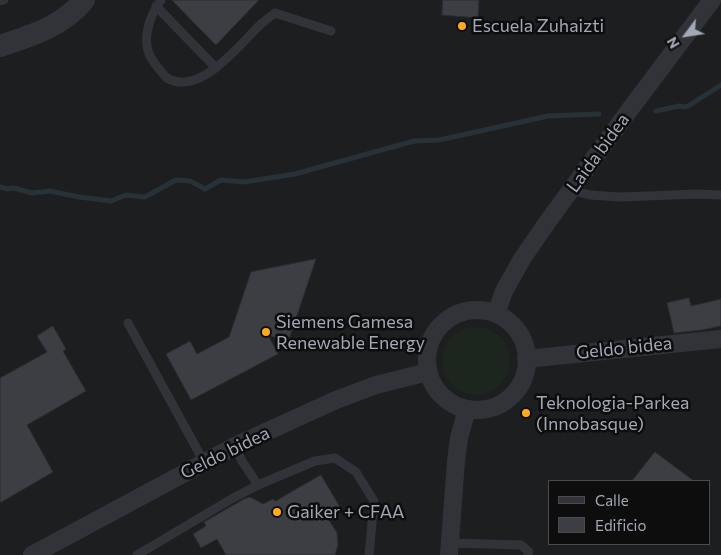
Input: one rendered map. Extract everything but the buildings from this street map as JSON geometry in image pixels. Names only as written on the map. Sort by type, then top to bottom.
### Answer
[{"type":"street","points":[[0,46],[51,27],[78,8],[84,0]]},
{"type":"street","name":"Laida bidea","points":[[496,314],[504,291],[522,259],[546,224],[712,0]]},
{"type":"street","points":[[480,310],[496,314],[508,321],[518,332],[524,344],[526,359],[525,374],[519,387],[509,398],[496,406],[482,410],[467,409],[453,404],[442,396],[433,385],[428,372],[427,356],[430,341],[438,327],[450,317],[465,311],[480,310]]},
{"type":"street","name":"Geldo bidea","points":[[526,359],[721,339]]},
{"type":"street","name":"Geldo bidea","points":[[32,555],[235,446],[336,400],[376,385],[428,372]]},
{"type":"street","points":[[450,549],[456,461],[459,438],[467,409]]},
{"type":"lane","points":[[0,1],[4,0]]},
{"type":"lane","points":[[216,68],[159,3],[148,25],[146,43],[148,52],[153,62],[166,78],[183,83],[202,77],[216,68],[238,49],[261,24],[275,14],[331,30]]},
{"type":"lane","points":[[571,190],[590,195],[620,197],[721,195]]},
{"type":"lane","points":[[128,323],[204,462]]},
{"type":"lane","points":[[235,446],[242,461],[258,485]]},
{"type":"lane","points":[[137,555],[258,485],[315,461],[335,458],[356,472],[374,501],[369,555]]},
{"type":"lane","points":[[450,549],[521,545],[528,552],[528,555]]},
{"type":"shaded area","points":[[0,0],[721,0],[721,555],[0,555]]},
{"type":"shaded area","points":[[476,327],[489,330],[500,337],[507,348],[510,361],[507,374],[500,385],[489,392],[476,395],[463,392],[452,385],[445,374],[442,361],[445,348],[452,337],[463,330]]},
{"type":"waterway","points":[[656,111],[688,106],[721,85]]},
{"type":"waterway","points":[[0,187],[14,188],[32,193],[50,191],[111,201],[126,195],[145,197],[176,180],[190,181],[205,189],[221,180],[244,182],[295,174],[414,141],[439,140],[548,116],[599,114]]},
{"type":"place","name":"Escuela Zuhaizti","points":[[462,26]]},
{"type":"place","name":"Siemens Gamesa Renewable Energy","points":[[266,332]]},
{"type":"place","name":"Teknologia-Parkea (Innobasque)","points":[[526,413]]},
{"type":"place","name":"Gaiker + CFAA","points":[[277,512]]}]
